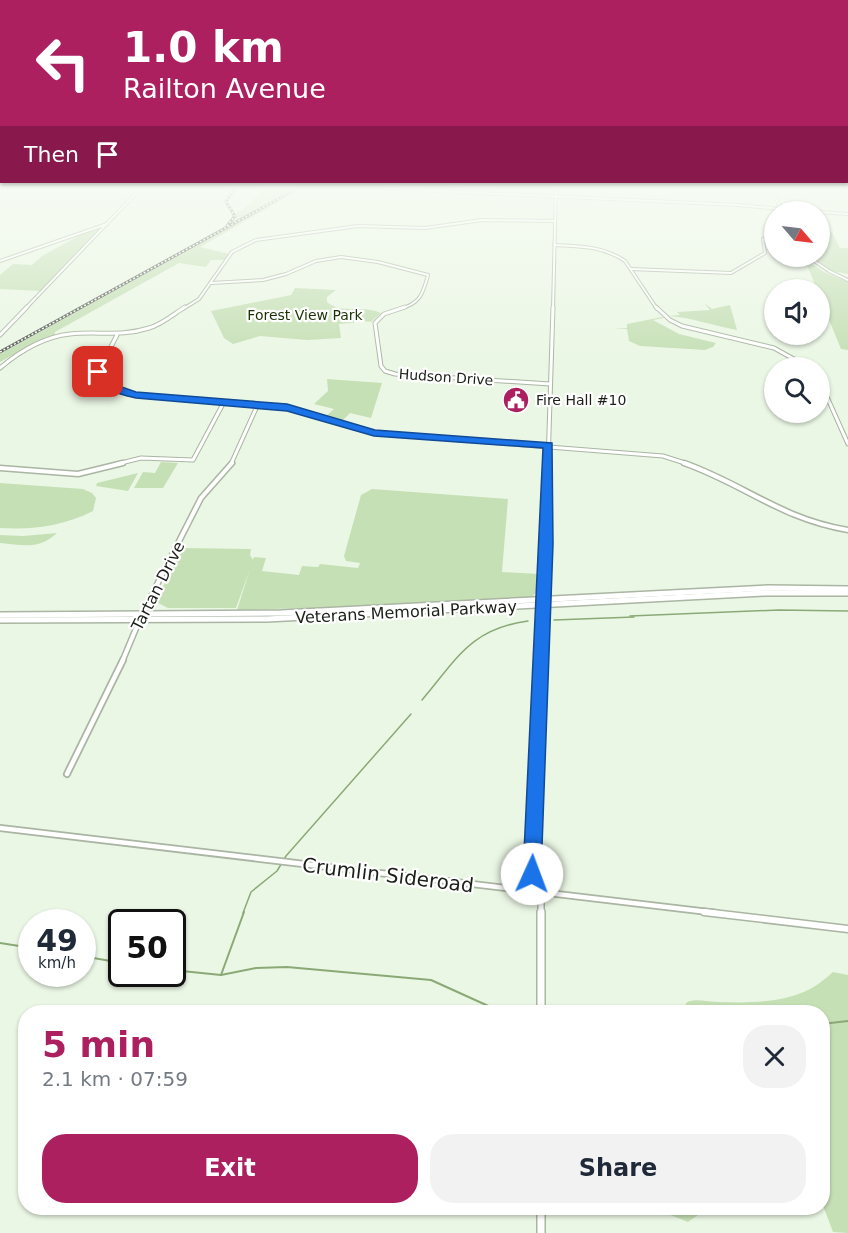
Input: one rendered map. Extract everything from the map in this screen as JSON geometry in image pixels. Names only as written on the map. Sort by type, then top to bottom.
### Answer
[{"type":"highway","name":"Veterans Memorial Parkway","points":[[0,620],[374,615],[768,588],[848,589]]},
{"type":"highway","name":"Veterans Memorial Parkway","points":[[543,603],[765,593],[848,594]]},
{"type":"highway","name":"Veterans Memorial Parkway","points":[[0,615],[141,617]]},
{"type":"main road","points":[[0,335],[88,244]]},
{"type":"main road","points":[[541,1005],[539,893],[532,874],[554,245]]},
{"type":"main road","points":[[541,1215],[541,1233]]},
{"type":"street","points":[[0,261],[48,244]]},
{"type":"street","points":[[0,368],[21,351],[48,339],[70,334],[117,335],[137,332],[163,322],[199,299],[232,252],[246,244]]},
{"type":"street","points":[[554,245],[589,246],[610,251],[625,261],[662,315],[671,322],[691,329],[777,349],[794,357]]},
{"type":"street","points":[[631,269],[731,273],[764,254]]},
{"type":"street","name":"Hudson Drive","points":[[211,283],[230,284],[263,280],[280,276],[318,260],[348,256],[361,257],[428,275],[418,301],[377,318],[375,323],[381,366],[385,371],[395,374],[550,384]]},
{"type":"street","points":[[822,267],[848,280]]},
{"type":"street","points":[[117,335],[116,344],[104,359],[98,372],[106,385],[121,392],[287,408],[374,433],[654,454],[674,459],[706,472],[797,519],[813,525],[848,530]]},
{"type":"street","points":[[0,468],[78,474],[141,458],[192,460],[224,402]]},
{"type":"street","name":"Tartan Drive","points":[[67,774],[113,684],[141,617],[201,498],[233,462],[258,404]]},
{"type":"street","points":[[830,404],[848,444]]},
{"type":"street","name":"Crumlin Sideroad","points":[[0,828],[848,929]]},
{"type":"green space","points":[[65,244],[86,244],[41,291],[0,289],[0,275],[13,264],[32,265],[42,256]]},
{"type":"green space","points":[[201,244],[206,244],[200,247],[229,254],[225,260],[211,260],[206,267],[179,263],[55,332],[55,336],[33,344],[0,362],[0,354]]},
{"type":"green space","points":[[830,244],[838,244],[840,248],[848,248],[848,274],[832,271],[827,267],[830,267]]},
{"type":"green space","points":[[808,267],[817,267],[848,282],[848,350],[841,349],[830,322],[830,279],[813,279]]},
{"type":"green space","name":"Forest View Park","points":[[295,288],[336,290],[327,297],[327,302],[332,306],[381,313],[371,322],[354,320],[354,323],[339,324],[341,338],[307,340],[260,336],[233,344],[224,338],[211,311],[291,295]]},
{"type":"green space","points":[[704,303],[712,309],[730,305],[737,330],[668,316],[680,315],[677,312],[710,310]]},
{"type":"green space","points":[[664,318],[653,320],[679,334],[716,343],[705,350],[640,346],[629,341],[627,329],[613,328],[627,328],[627,324]]},
{"type":"green space","points":[[327,379],[382,383],[371,418],[350,413],[341,422],[325,417],[334,409],[314,404],[328,391]]},
{"type":"green space","points":[[161,462],[178,463],[163,488],[134,488],[143,472],[155,473]]},
{"type":"green space","points":[[138,473],[128,491],[96,486],[97,483]]},
{"type":"green space","points":[[0,483],[83,489],[92,493],[96,498],[93,511],[71,520],[36,527],[0,528]]},
{"type":"green space","points":[[372,489],[508,499],[502,572],[539,574],[538,590],[533,596],[520,599],[237,610],[250,569],[236,608],[168,608],[158,603],[157,598],[183,548],[251,549],[250,555],[253,560],[254,557],[266,558],[262,571],[299,575],[302,566],[318,567],[320,564],[358,568],[360,563],[346,561],[344,556],[361,495]]},
{"type":"green space","points":[[57,533],[37,544],[0,543],[0,535],[23,536]]},
{"type":"green space","points":[[833,972],[848,975],[848,1233],[833,1232],[827,1215],[830,1215],[830,1005],[686,1005],[687,1002],[698,1000],[754,1002],[777,1000],[799,994]]},
{"type":"green space","points":[[670,1215],[698,1215],[688,1222]]},
{"type":"waterway","points":[[630,616],[779,610],[848,611]]},
{"type":"waterway","points":[[554,620],[634,617]]},
{"type":"waterway","points":[[422,700],[466,648],[478,639],[508,625],[528,621]]},
{"type":"waterway","points":[[243,913],[251,892],[277,871],[286,856],[411,714]]},
{"type":"waterway","points":[[221,975],[244,912]]},
{"type":"waterway","points":[[0,943],[18,946]]},
{"type":"waterway","points":[[96,958],[108,961]]},
{"type":"waterway","points":[[221,975],[256,968],[287,967],[431,980],[486,1005]]},
{"type":"waterway","points":[[186,971],[221,975]]},
{"type":"waterway","points":[[830,1023],[848,1021]]},
{"type":"railway","points":[[0,352],[197,244]]},
{"type":"place","name":"Fire Hall #10","points":[[516,400]]},
{"type":"route","points":[[98,372],[106,385],[121,392],[136,395],[270,405],[374,433],[548,446],[532,874]]}]
